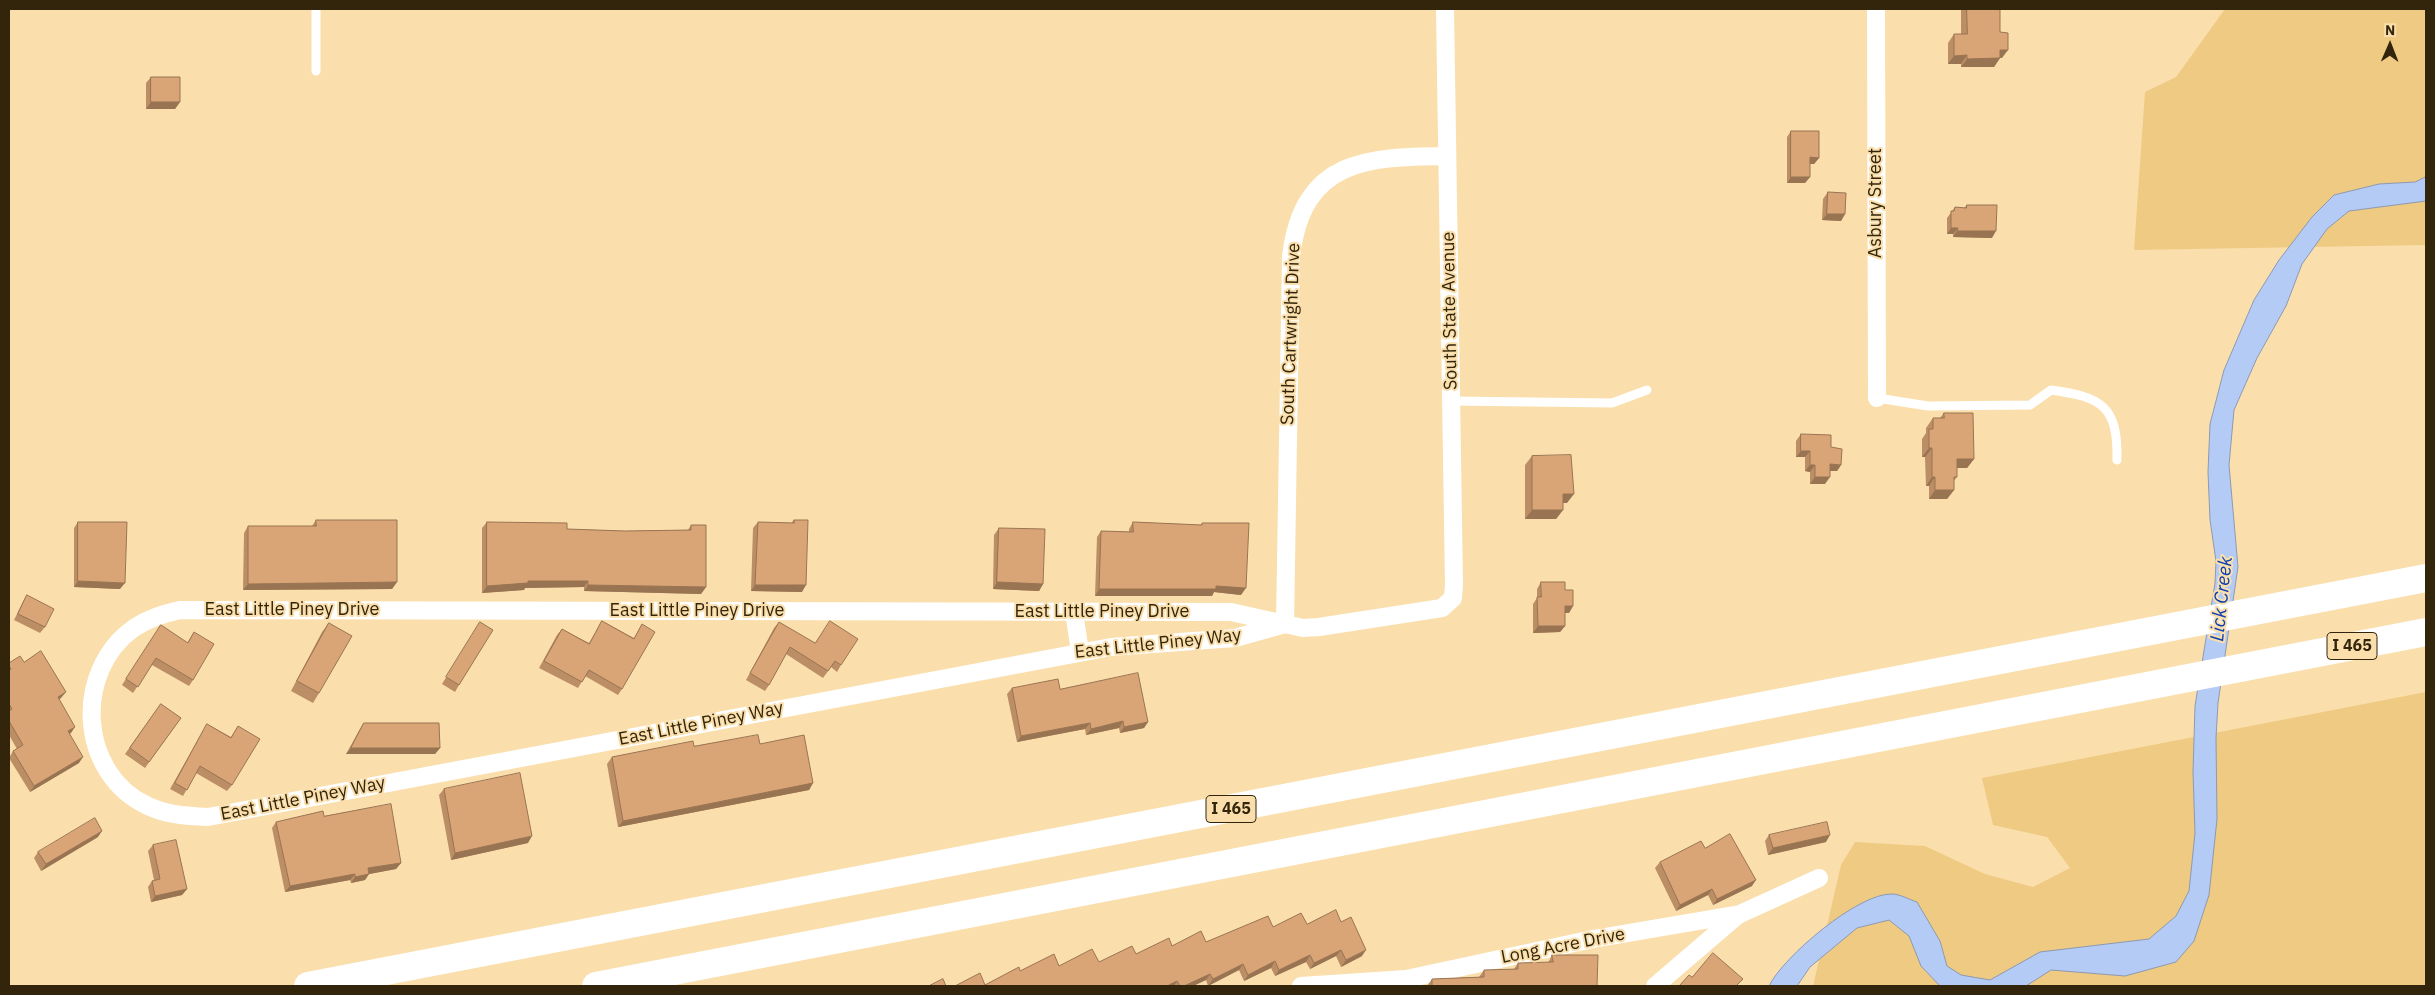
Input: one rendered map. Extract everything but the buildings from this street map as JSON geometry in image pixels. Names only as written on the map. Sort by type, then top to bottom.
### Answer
[{"type":"highway","name":"I 465","points":[[308,986],[2426,578]]},
{"type":"highway","name":"I 465","points":[[596,986],[2426,632]]},
{"type":"street","name":"South State Avenue","points":[[1442,608],[1453,598],[1454,585],[1445,9]]},
{"type":"street","name":"Asbury Street","points":[[1876,9],[1877,398]]},
{"type":"street","name":"South Cartwright Drive","points":[[1285,624],[1291,256],[1294,233],[1303,209],[1311,197],[1329,178],[1350,166],[1394,157],[1447,156]]},
{"type":"street","name":"East Little Piney Way","points":[[117,644],[100,671],[93,692],[91,718],[100,755],[119,785],[146,805],[180,816],[208,816],[1080,652],[1137,643],[1235,638],[1285,624],[1303,628],[1319,627],[1442,608]]},
{"type":"street","name":"East Little Piney Drive","points":[[117,644],[133,629],[148,619],[180,610],[1231,612],[1285,624]]},
{"type":"street","points":[[1074,612],[1080,652]]},
{"type":"street","name":"Long Acre Drive","points":[[1301,986],[1406,979],[1593,939],[1740,914],[1819,878]]},
{"type":"street","points":[[1655,986],[1740,914]]},
{"type":"lane","points":[[316,9],[316,71]]},
{"type":"lane","points":[[1452,401],[1612,403],[1647,390]]},
{"type":"lane","points":[[1877,398],[1928,406],[2030,405],[2051,390],[2079,394],[2104,406],[2115,423],[2118,460]]},
{"type":"shaded area","points":[[2225,9],[2426,9],[2426,245],[2134,250],[2145,92],[2176,77]]},
{"type":"shaded area","points":[[2426,692],[2426,986],[1813,986],[1841,865],[1855,842],[1925,846],[1985,874],[2033,887],[2070,868],[2047,837],[1993,825],[1982,778]]},
{"type":"water","name":"Lick Creek","points":[[2426,177],[2426,201],[2349,211],[2327,229],[2302,264],[2286,306],[2257,358],[2234,410],[2229,465],[2238,567],[2218,703],[2216,738],[2217,819],[2209,895],[2194,941],[2176,962],[2125,976],[2051,970],[2026,986],[1940,986],[1921,966],[1909,936],[1889,920],[1857,928],[1810,967],[1797,986],[1769,986],[1789,959],[1823,929],[1860,904],[1878,896],[1895,894],[1917,902],[1940,941],[1947,966],[1961,975],[1990,980],[2040,952],[2149,939],[2176,916],[2189,891],[2195,833],[2193,772],[2195,706],[2215,583],[2216,561],[2210,520],[2208,472],[2210,424],[2224,370],[2254,300],[2279,260],[2312,217],[2334,195],[2379,184],[2415,182]]}]
